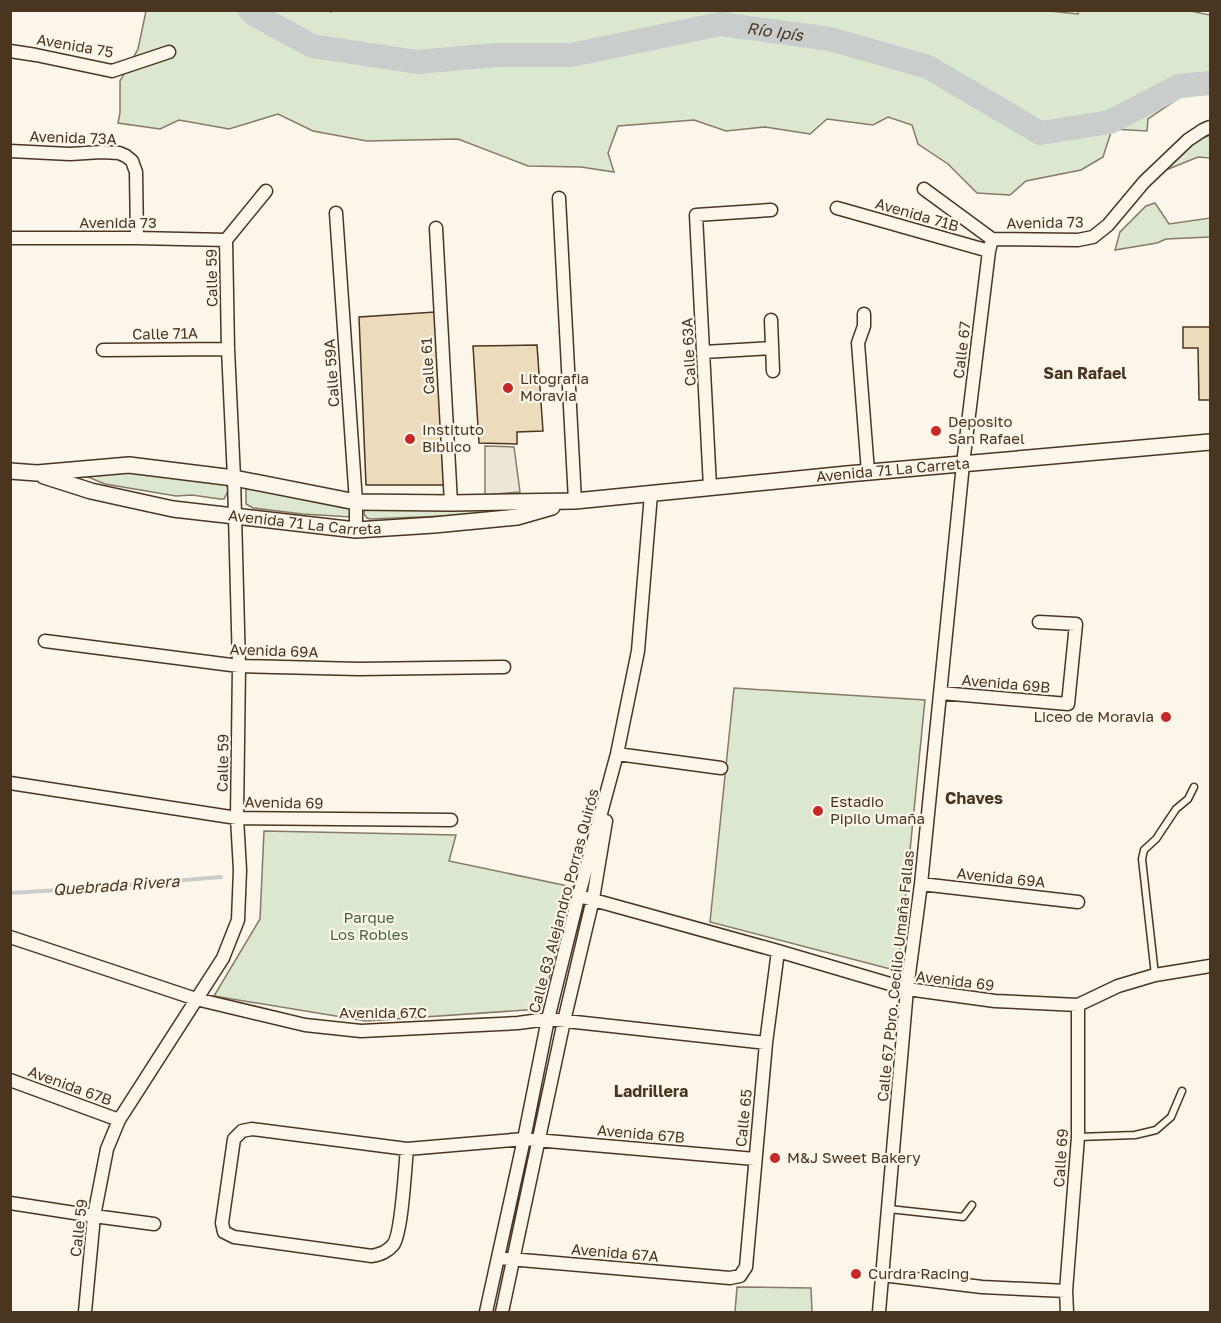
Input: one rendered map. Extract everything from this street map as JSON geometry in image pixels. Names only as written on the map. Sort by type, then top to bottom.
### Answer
[{"type":"street","name":"Avenida 75","points":[[10,51],[112,71],[169,52]]},
{"type":"street","name":"Avenida 73","points":[[924,189],[990,245],[1078,240],[1093,237],[1108,225],[1144,182],[1188,140],[1210,128]]},
{"type":"street","name":"Avenida 73A","points":[[10,151],[70,154],[102,152],[119,153],[126,156],[132,161],[136,172],[137,238]]},
{"type":"street","name":"Calle 59","points":[[85,1312],[94,1216],[106,1149],[119,1120],[223,958],[238,920],[240,870],[237,818],[239,666],[226,240],[266,191]]},
{"type":"street","points":[[559,198],[575,501]]},
{"type":"street","name":"Avenida 71B","points":[[837,207],[990,245]]},
{"type":"street","name":"Calle 63A","points":[[710,487],[696,215],[771,210]]},
{"type":"street","name":"Calle 59A","points":[[336,213],[356,530]]},
{"type":"street","name":"Calle 61","points":[[436,228],[451,503]]},
{"type":"street","name":"Avenida 73","points":[[10,238],[226,240]]},
{"type":"street","name":"Calle 67","points":[[963,464],[990,245]]},
{"type":"street","points":[[864,314],[864,326],[858,343],[868,472]]},
{"type":"street","points":[[771,320],[773,371]]},
{"type":"street","points":[[704,352],[772,348]]},
{"type":"street","name":"Calle 71A","points":[[103,350],[228,349]]},
{"type":"street","name":"Avenida 71 La Carreta","points":[[10,471],[37,473],[129,465],[234,478],[356,502],[575,501],[1210,442]]},
{"type":"street","name":"Calle 67 Pbro. Cecilio Umaña Fallas","points":[[879,1312],[907,990],[921,884],[963,464]]},
{"type":"street","name":"Avenida 71 La Carreta","points":[[37,473],[91,491],[173,509],[356,530],[517,517],[575,501]]},
{"type":"street","name":"Calle 63 Alejandro Porras Quirós","points":[[502,1312],[564,1021],[593,899],[638,651],[651,494]]},
{"type":"street","name":"Avenida 69B","points":[[941,693],[1068,704],[1076,624],[1039,622]]},
{"type":"street","name":"Avenida 69A","points":[[45,641],[239,666],[359,669],[504,667]]},
{"type":"street","points":[[618,754],[721,768]]},
{"type":"street","name":"Calle 63 Alejandro Porras Quirós","points":[[486,1312],[525,1139],[548,1019],[618,754]]},
{"type":"street","name":"Avenida 69","points":[[10,783],[237,818],[451,820]]},
{"type":"street","name":"Avenida 69A","points":[[921,884],[1078,902]]},
{"type":"street","name":"Avenida 69","points":[[579,896],[778,951],[907,990],[995,1001],[1078,1005],[1118,986],[1155,975],[1210,966]]},
{"type":"street","name":"Avenida 67C","points":[[10,937],[196,999],[305,1025],[362,1031],[518,1023],[548,1019],[766,1043]]},
{"type":"street","name":"Calle 65","points":[[730,1278],[740,1276],[746,1267],[766,1043],[778,951]]},
{"type":"street","name":"Calle 69","points":[[1067,1312],[1066,1291],[1078,1137],[1078,1005]]},
{"type":"street","name":"Avenida 67B","points":[[10,1080],[119,1120]]},
{"type":"street","name":"Avenida 67B","points":[[406,1149],[399,1229],[395,1243],[384,1253],[372,1256],[234,1236],[224,1232],[222,1223],[234,1139],[242,1131],[252,1129],[406,1149],[525,1139],[755,1159]]},
{"type":"street","points":[[10,1203],[154,1224]]},
{"type":"street","name":"Avenida 67A","points":[[498,1258],[730,1278]]},
{"type":"street","points":[[882,1275],[982,1287],[1066,1291]]},
{"type":"lane","points":[[1155,975],[1142,859],[1144,850],[1156,838],[1176,809],[1188,799],[1194,787]]},
{"type":"lane","points":[[1078,1137],[1135,1135],[1156,1130],[1171,1117],[1182,1091]]},
{"type":"lane","points":[[889,1209],[963,1217],[972,1205]]},
{"type":"green space","points":[[327,10],[331,12],[332,10],[1039,10],[1078,14],[1079,10],[1186,10],[1210,15],[1210,77],[1148,119],[1147,131],[1112,129],[1103,157],[1081,170],[1026,181],[1010,195],[977,193],[948,164],[918,144],[912,125],[888,117],[873,125],[827,119],[810,134],[765,127],[726,131],[694,120],[618,126],[608,153],[614,172],[581,167],[528,166],[458,139],[367,141],[313,131],[278,114],[229,129],[179,120],[160,129],[118,123],[120,81],[138,49],[146,11]]},
{"type":"green space","points":[[1210,135],[1210,158],[1198,157],[1166,170],[1189,144]]},
{"type":"green space","points":[[1155,203],[1169,224],[1210,218],[1210,237],[1166,239],[1157,243],[1115,250],[1120,232],[1146,206]]},
{"type":"green space","points":[[107,469],[227,484],[228,491],[224,499],[192,495],[176,496],[105,484],[83,475]]},
{"type":"green space","points":[[249,487],[354,505],[351,517],[253,508],[246,504],[246,489]]},
{"type":"green space","points":[[365,506],[495,509],[492,514],[370,519],[364,514]]},
{"type":"green space","name":"Estadio Pipilo Umaña","points":[[734,688],[925,700],[898,971],[710,922]]},
{"type":"green space","name":"Parque Los Robles","points":[[264,831],[456,835],[449,861],[573,887],[541,1009],[366,1021],[214,996],[260,919]]},
{"type":"green space","points":[[737,1287],[811,1288],[812,1312],[735,1312]]},
{"type":"shaded area","points":[[485,446],[514,447],[520,492],[485,495]]},
{"type":"building","name":"Instituto Biblico","points":[[435,312],[444,485],[366,485],[359,317]]},
{"type":"building","points":[[1183,327],[1210,327],[1210,400],[1199,400],[1198,348],[1183,348]]},
{"type":"building","name":"Litografia Moravia","points":[[537,345],[543,431],[517,432],[517,444],[479,443],[473,346]]},
{"type":"waterway","name":"Río Ipís","points":[[250,10],[312,46],[417,62],[497,55],[571,55],[720,24],[830,39],[928,67],[1040,133],[1110,122],[1179,86],[1210,83]]},
{"type":"waterway","name":"Quebrada Rivera","points":[[10,893],[221,877]]},
{"type":"place","name":"Litografia Moravia","points":[[508,388]]},
{"type":"place","name":"Deposito San Rafael","points":[[936,431]]},
{"type":"place","name":"Instituto Biblico","points":[[410,439]]},
{"type":"place","name":"Liceo de Moravia","points":[[1166,717]]},
{"type":"place","name":"Estadio Pipilo Umaña","points":[[818,811]]},
{"type":"place","name":"M&J Sweet Bakery","points":[[775,1158]]},
{"type":"place","name":"Curdra Racing","points":[[856,1274]]},
{"type":"district","name":"San Rafael","points":[[1085,373]]},
{"type":"district","name":"Chaves","points":[[974,798]]},
{"type":"district","name":"Ladrillera","points":[[651,1091]]}]
